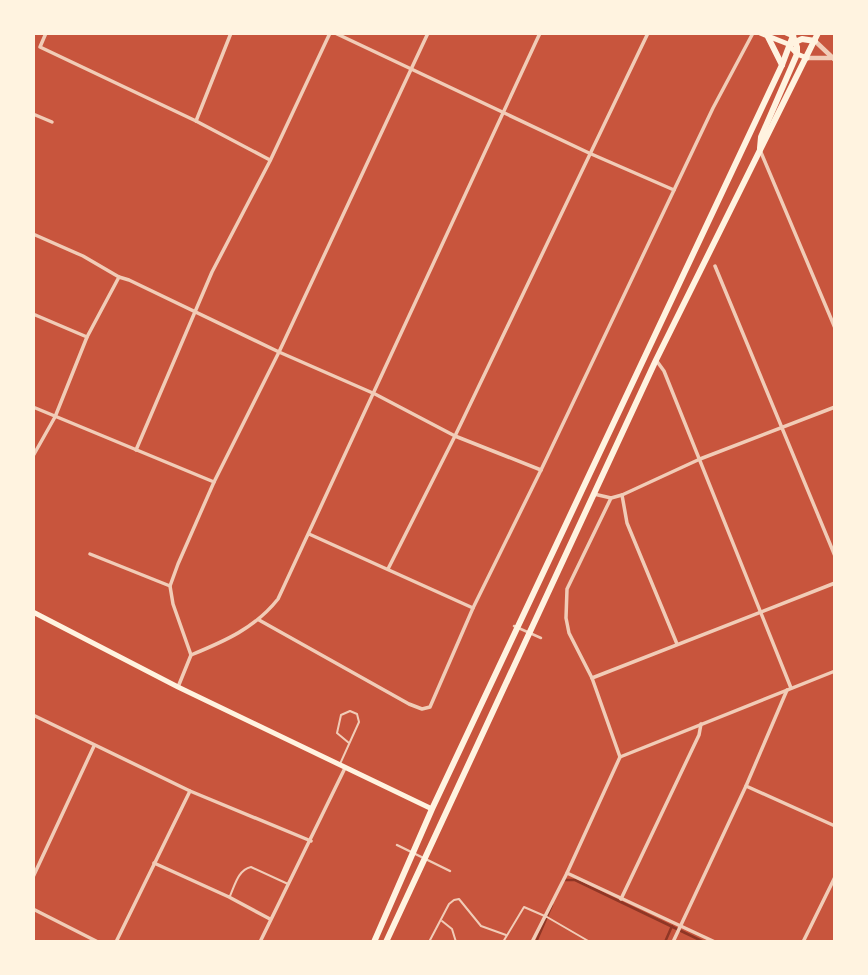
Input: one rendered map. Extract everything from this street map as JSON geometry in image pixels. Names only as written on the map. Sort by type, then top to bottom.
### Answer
[{"type":"highway","points":[[810,33],[816,37]]},
{"type":"highway","points":[[768,37],[782,65]]},
{"type":"highway","points":[[791,38],[816,37]]},
{"type":"highway","points":[[386,942],[656,360],[816,37]]},
{"type":"highway","points":[[760,150],[761,137],[797,54],[791,38]]},
{"type":"highway","points":[[374,942],[432,809],[782,65],[791,38]]},
{"type":"main road","points":[[761,33],[768,37],[791,38]]},
{"type":"main road","points":[[797,54],[807,58]]},
{"type":"main road","points":[[33,612],[178,687],[432,809]]},
{"type":"street","points":[[46,33],[40,47],[196,121],[270,161]]},
{"type":"street","points":[[196,121],[231,33]]},
{"type":"street","points":[[136,450],[212,272],[332,33],[674,190]]},
{"type":"street","points":[[178,687],[191,656],[173,604],[170,586],[214,482],[279,352],[428,33]]},
{"type":"street","points":[[191,656],[248,629],[259,621],[278,599],[540,33]]},
{"type":"street","points":[[388,569],[455,436],[648,33]]},
{"type":"street","points":[[259,621],[410,704],[425,710],[434,702],[473,608],[674,190],[753,33]]},
{"type":"street","points":[[816,37],[833,59]]},
{"type":"street","points":[[807,58],[833,59]]},
{"type":"street","points":[[33,114],[52,122]]},
{"type":"street","points":[[760,150],[835,328]]},
{"type":"street","points":[[33,234],[279,352],[375,394],[455,436],[541,470]]},
{"type":"street","points":[[715,266],[835,556]]},
{"type":"street","points":[[33,456],[55,416],[87,337],[119,277]]},
{"type":"street","points":[[33,314],[87,337]]},
{"type":"street","points":[[656,360],[664,371],[762,612],[789,689],[673,942]]},
{"type":"street","points":[[33,407],[214,482]]},
{"type":"street","points":[[593,494],[611,498],[622,495],[700,459],[835,407]]},
{"type":"street","points":[[622,495],[627,523],[677,645]]},
{"type":"street","points":[[611,498],[567,589],[566,599],[569,633],[592,678],[620,757]]},
{"type":"street","points":[[309,534],[473,608]]},
{"type":"street","points":[[90,554],[170,586]]},
{"type":"street","points":[[592,678],[835,583]]},
{"type":"street","points":[[514,626],[541,638]]},
{"type":"street","points":[[532,942],[620,757],[835,671]]},
{"type":"street","points":[[33,715],[190,791],[311,841]]},
{"type":"street","points":[[621,900],[693,747],[701,724]]},
{"type":"street","points":[[33,877],[94,746]]},
{"type":"street","points":[[260,942],[311,841],[343,766]]},
{"type":"street","points":[[746,786],[835,826]]},
{"type":"street","points":[[117,942],[190,791]]},
{"type":"street","points":[[397,845],[450,870]]},
{"type":"street","points":[[154,863],[270,919]]},
{"type":"street","points":[[567,873],[715,942]]},
{"type":"street","points":[[803,942],[835,877]]},
{"type":"street","points":[[33,909],[98,942]]},
{"type":"lane","points":[[343,766],[359,718],[350,711],[341,715],[337,733],[349,743]]},
{"type":"lane","points":[[229,897],[241,872],[246,868],[251,867],[289,884]]},
{"type":"lane","points":[[429,942],[449,904],[459,899],[481,926],[506,935]]},
{"type":"lane","points":[[503,942],[524,907],[544,915],[590,942]]},
{"type":"lane","points":[[441,920],[452,929],[456,942]]},
{"type":"waterway","points":[[564,880],[575,880],[704,942]]},
{"type":"waterway","points":[[536,942],[552,905]]},
{"type":"waterway","points":[[665,942],[672,926]]}]
